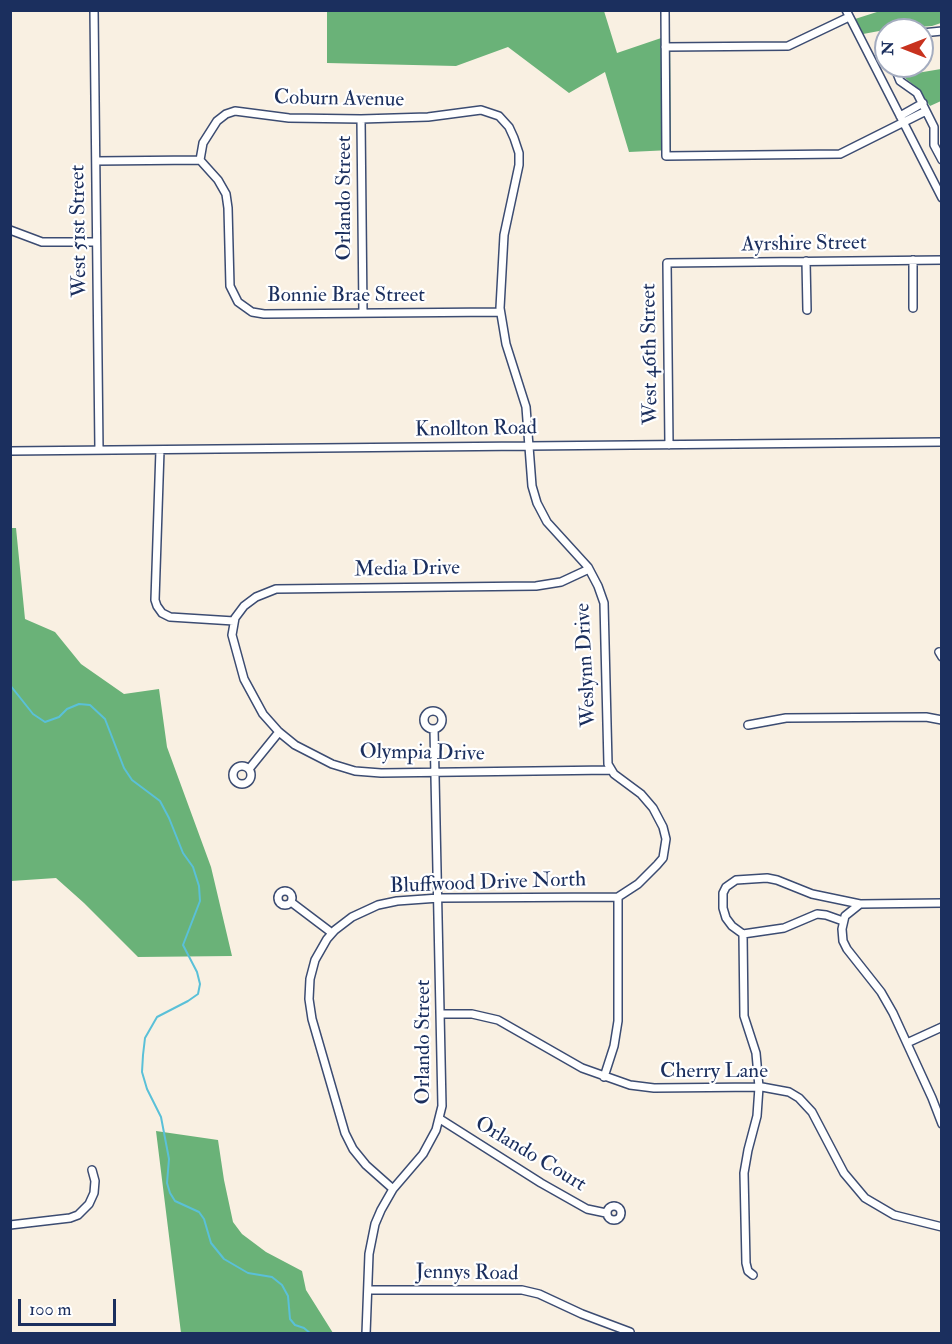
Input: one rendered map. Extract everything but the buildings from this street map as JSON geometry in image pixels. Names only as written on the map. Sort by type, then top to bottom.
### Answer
[{"type":"street","name":"West 51st Street","points":[[94,10],[99,450]]},
{"type":"street","points":[[665,10],[666,156],[840,154],[925,107]]},
{"type":"street","points":[[665,47],[788,46],[847,14],[942,198]]},
{"type":"street","points":[[899,78],[915,91],[925,107],[934,127],[934,145],[942,160]]},
{"type":"street","name":"Coburn Avenue","points":[[200,160],[203,143],[209,133],[220,117],[231,112],[241,111],[289,118],[361,119],[419,118],[478,110],[490,112],[504,121]]},
{"type":"street","name":"Orlando Street","points":[[361,119],[363,313]]},
{"type":"street","name":"Weslynn Drive","points":[[504,121],[514,138],[519,153],[519,165],[504,235],[500,312],[506,344],[525,398],[531,478],[540,509],[550,526],[589,569],[598,586],[605,612],[607,757],[611,770]]},
{"type":"street","points":[[96,161],[200,160]]},
{"type":"street","name":"Bonnie Brae Street","points":[[200,160],[219,180],[226,196],[230,286],[240,304],[252,312],[261,314],[500,312]]},
{"type":"street","points":[[10,230],[42,242],[96,242]]},
{"type":"street","points":[[913,260],[913,308]]},
{"type":"street","name":"Ayrshire Street","points":[[667,263],[942,260]]},
{"type":"street","points":[[806,261],[807,310]]},
{"type":"street","name":"West 46th Street","points":[[667,263],[669,445]]},
{"type":"street","name":"Knollton Road","points":[[10,451],[942,442]]},
{"type":"street","points":[[160,450],[155,600],[157,606],[162,613],[170,617],[234,621]]},
{"type":"street","name":"Media Drive","points":[[234,621],[239,611],[254,598],[282,588],[536,586],[561,582],[589,569]]},
{"type":"street","name":"Olympia Drive","points":[[234,621],[232,639],[246,685],[263,714],[279,732],[310,754],[346,769],[375,773],[611,770]]},
{"type":"street","points":[[748,725],[786,718],[926,717],[942,720]]},
{"type":"street","name":"Orlando Street","points":[[366,1334],[369,1254],[373,1233],[381,1210],[393,1189],[423,1154],[436,1130],[443,1098],[433,773],[434,729]]},
{"type":"street","points":[[249,769],[279,732]]},
{"type":"street","points":[[604,1077],[614,1046],[618,1021],[618,897],[638,884],[661,860],[666,842],[662,824],[645,799],[611,770]]},
{"type":"street","points":[[843,921],[817,914],[784,928],[743,934],[726,918],[723,908],[724,890],[736,880],[773,879],[812,894],[860,904],[942,903]]},
{"type":"street","name":"Bluffwood Drive North","points":[[332,933],[352,917],[378,905],[403,900],[618,897]]},
{"type":"street","points":[[291,902],[332,933],[318,953],[312,970],[309,999],[312,1019],[345,1133],[366,1165],[393,1189]]},
{"type":"street","points":[[860,904],[847,914],[843,921],[843,936],[847,949],[888,1003],[942,1124]]},
{"type":"street","points":[[743,934],[744,1016],[756,1053],[759,1087],[757,1116],[744,1173],[746,1263],[748,1271],[753,1275]]},
{"type":"street","name":"Cherry Lane","points":[[441,1014],[472,1014],[498,1020],[568,1060],[604,1077],[654,1088],[759,1087],[785,1091],[806,1104],[814,1114],[849,1180],[870,1202],[894,1215],[942,1227]]},
{"type":"street","points":[[907,1043],[942,1027]]},
{"type":"street","name":"Orlando Court","points":[[440,1119],[541,1183],[587,1209],[606,1213]]},
{"type":"street","points":[[10,1225],[70,1218],[78,1215],[86,1208],[94,1193],[95,1181],[92,1170]]},
{"type":"street","name":"Jennys Road","points":[[368,1290],[504,1288],[522,1290],[547,1297],[582,1314],[630,1332]]},
{"type":"green space","points":[[327,11],[604,11],[617,53],[670,35],[671,150],[629,152],[605,72],[569,93],[508,47],[456,66],[327,63]]},
{"type":"green space","points":[[880,11],[941,11],[941,23],[934,25],[934,18],[874,18],[874,32],[863,34],[855,19]]},
{"type":"green space","points":[[941,69],[941,101],[930,106],[915,86],[905,78],[934,78],[934,70]]},
{"type":"green space","points":[[11,528],[16,528],[25,619],[55,632],[81,664],[124,694],[159,689],[167,747],[211,867],[232,956],[138,957],[56,878],[11,881]]},
{"type":"green space","points":[[156,1131],[218,1140],[233,1222],[242,1234],[266,1252],[302,1271],[306,1290],[333,1333],[181,1333]]},
{"type":"waterway","points":[[10,685],[33,714],[45,722],[59,717],[67,709],[79,704],[90,705],[105,719],[124,768],[132,780],[160,801],[183,853],[193,867],[199,886],[200,901],[183,945],[197,972],[200,984],[198,994],[157,1017],[145,1038],[143,1055],[142,1072],[147,1089],[161,1117],[169,1159],[167,1183],[175,1201],[199,1212],[204,1219],[211,1243],[224,1259],[248,1273],[272,1277],[282,1285],[288,1296],[290,1319],[295,1325],[311,1334]]}]
